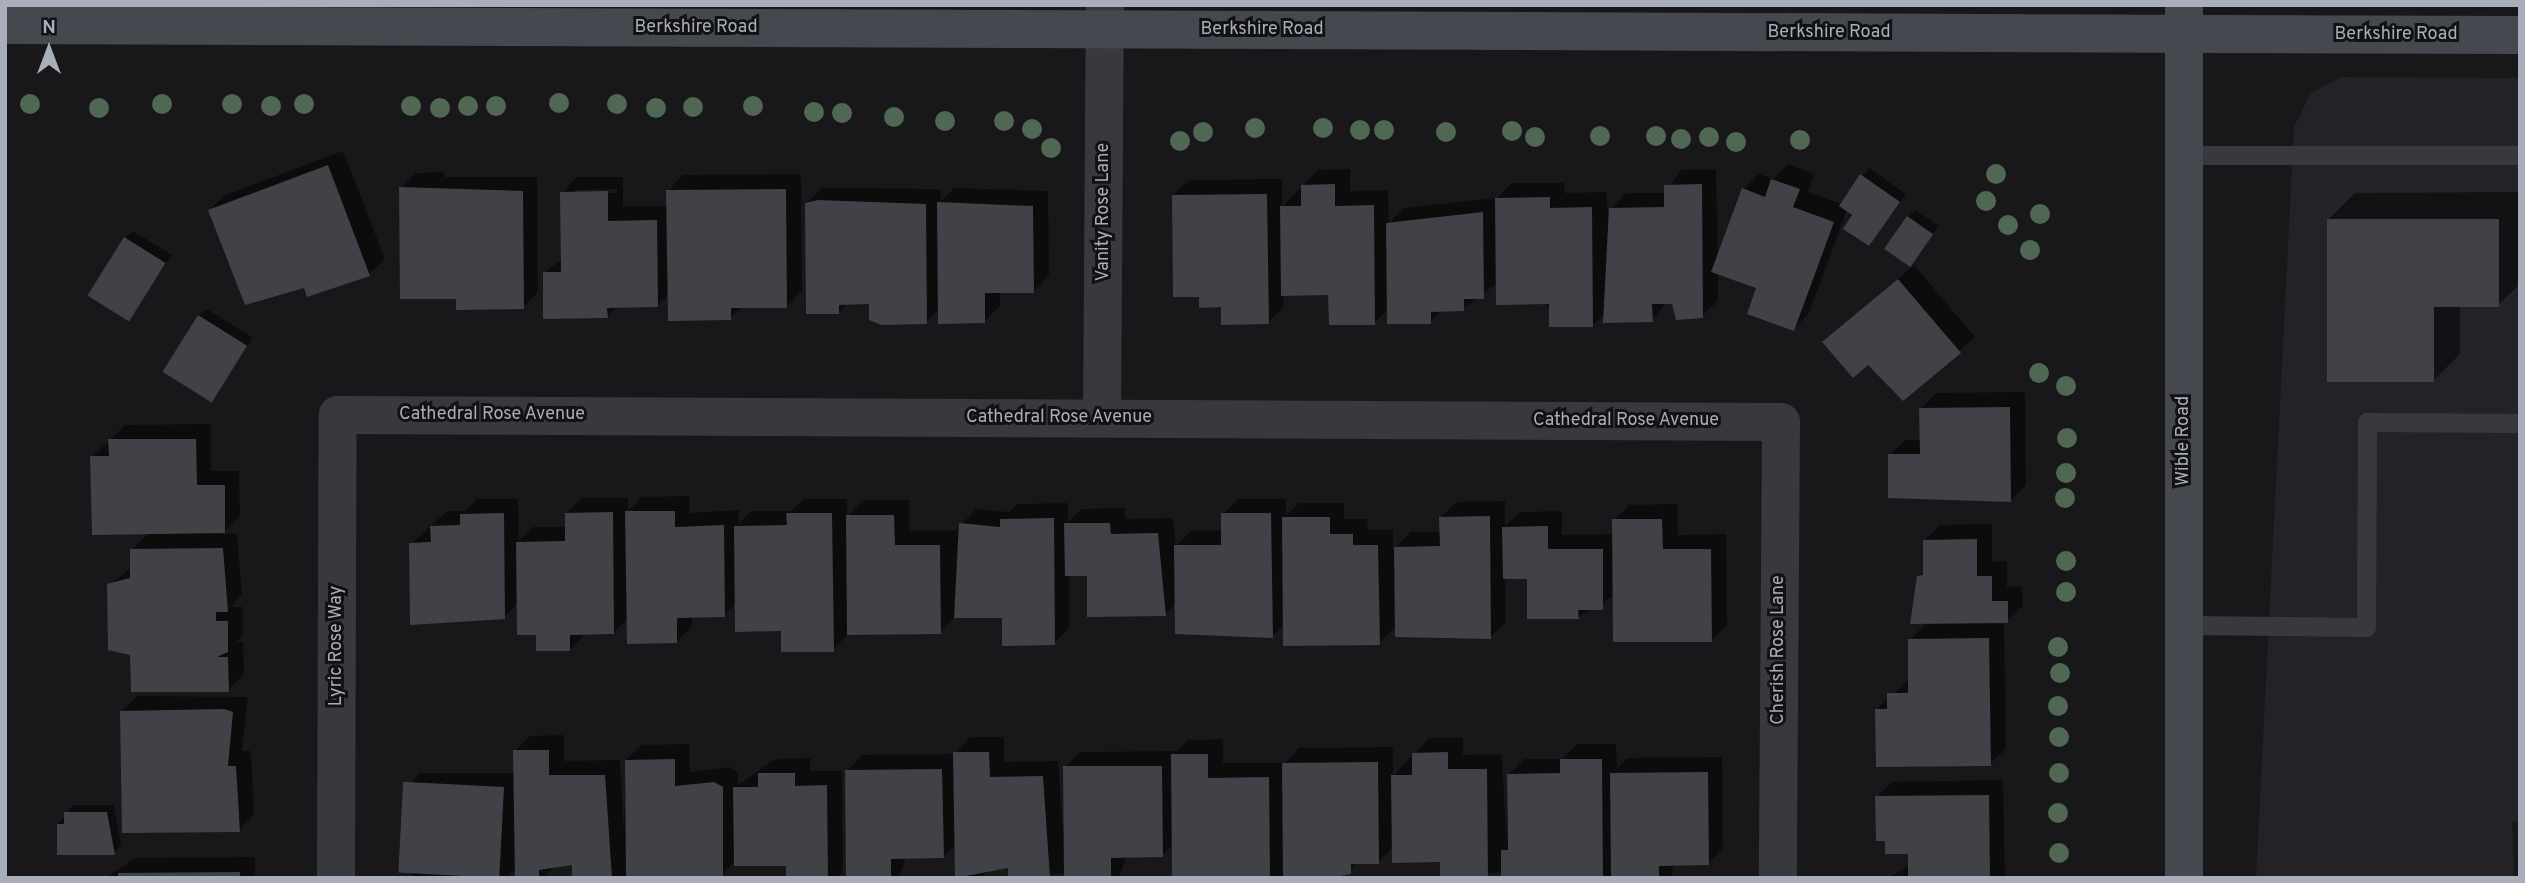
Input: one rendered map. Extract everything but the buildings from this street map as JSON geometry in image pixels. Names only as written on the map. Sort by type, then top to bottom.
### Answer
[{"type":"street","name":"Berkshire Road","points":[[5,25],[1105,17],[2184,20],[2520,35]]},
{"type":"street","name":"Vanity Rose Lane","points":[[1102,418],[1105,17]]},
{"type":"street","name":"Wible Road","points":[[2184,20],[2184,878]]},
{"type":"street","name":"Cathedral Rose Avenue","points":[[338,415],[1781,422]]},
{"type":"street","name":"Lyric Rose Way","points":[[336,878],[338,415]]},
{"type":"street","name":"Cherish Rose Lane","points":[[1778,878],[1781,422]]},
{"type":"lane","points":[[2184,155],[2520,155]]},
{"type":"lane","points":[[2184,625],[2366,627],[2367,422],[2520,423]]},
{"type":"shaded area","points":[[2341,77],[2520,78],[2520,822],[2512,822],[2514,878],[2256,878],[2294,127],[2310,94]]}]
